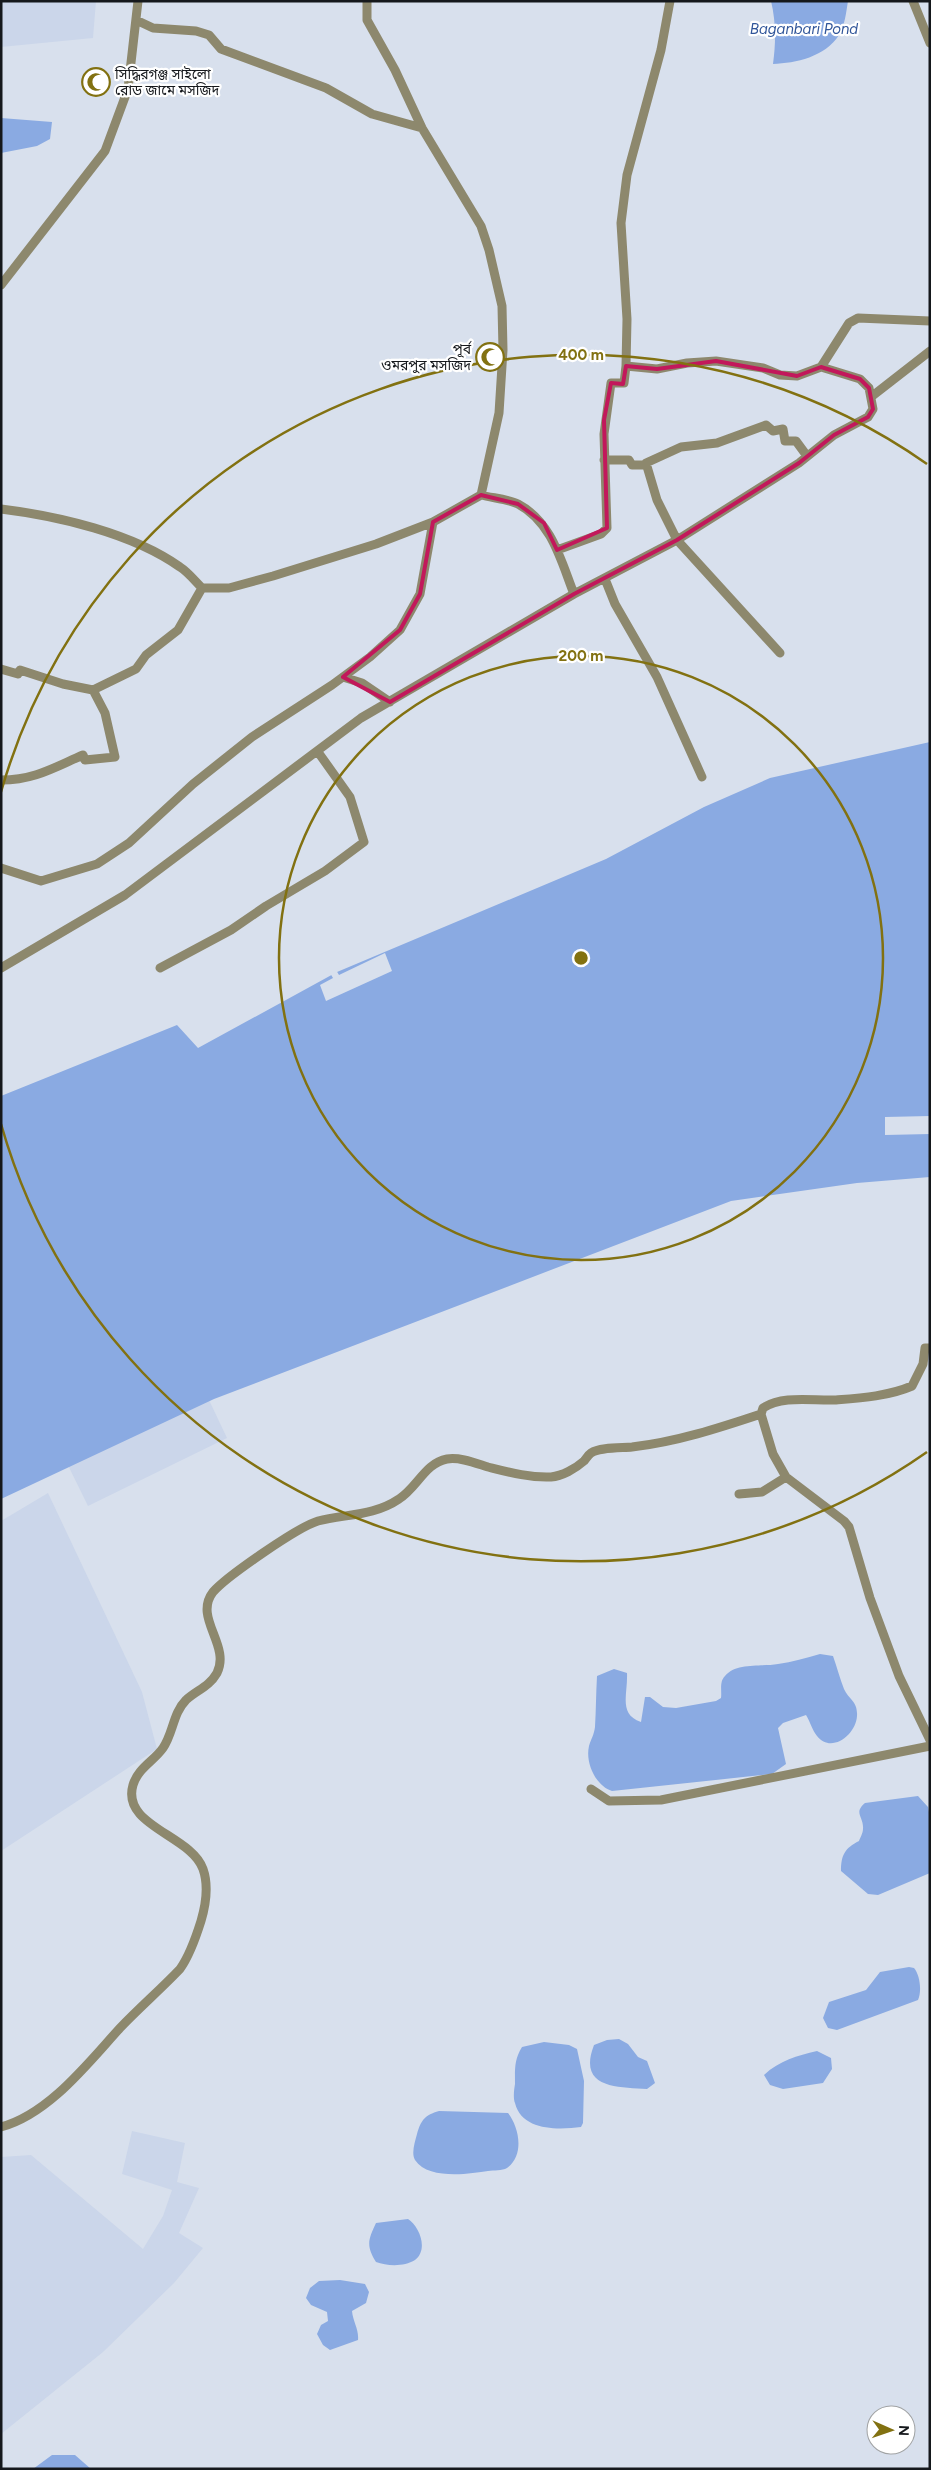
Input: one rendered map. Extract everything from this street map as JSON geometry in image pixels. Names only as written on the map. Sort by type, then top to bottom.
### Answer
[{"type":"street","points":[[1,285],[104,151],[128,89],[138,1]]},
{"type":"street","points":[[367,1],[367,20],[395,70],[422,128],[481,226],[490,250],[502,306],[503,350],[499,413],[481,495]]},
{"type":"street","points":[[557,550],[601,534],[607,528],[604,420],[611,383],[624,384],[626,366],[627,319],[621,223],[627,175],[661,50],[670,1]]},
{"type":"street","points":[[913,1],[930,43]]},
{"type":"street","points":[[136,20],[154,28],[196,31],[209,35],[221,49],[326,88],[372,114],[422,128]]},
{"type":"street","points":[[626,366],[657,369],[687,362],[716,361],[763,368],[780,375],[797,376],[821,367],[849,323],[858,318],[930,321]]},
{"type":"street","points":[[871,397],[930,351]]},
{"type":"street","points":[[1,968],[124,895],[318,752],[361,718],[574,594],[605,580],[677,540],[808,456],[834,435],[868,417],[873,409],[869,388],[860,379],[821,367]]},
{"type":"street","points":[[604,460],[629,460],[632,465],[646,465],[646,463],[681,446],[717,443],[766,425],[773,431],[783,429],[785,441],[796,441],[808,456]]},
{"type":"street","points":[[646,463],[656,500],[677,540],[780,652]]},
{"type":"street","points":[[1,509],[78,522],[136,543],[180,567],[202,588],[229,588],[376,544],[433,522],[481,495],[518,504],[544,523],[574,594]]},
{"type":"street","points":[[1,868],[41,881],[96,864],[129,843],[193,784],[252,737],[343,676],[400,630],[420,594],[433,522]]},
{"type":"street","points":[[605,580],[615,604],[657,677],[702,777]]},
{"type":"street","points":[[1,669],[18,674],[20,670],[63,684],[93,690],[136,669],[146,654],[178,630],[202,588]]},
{"type":"street","points":[[343,676],[362,683],[390,702]]},
{"type":"street","points":[[1,780],[23,780],[44,774],[83,755],[85,760],[115,757],[105,712],[93,690]]},
{"type":"street","points":[[160,968],[231,930],[266,906],[325,872],[364,842],[350,796],[318,752]]},
{"type":"street","points":[[930,1348],[925,1348],[923,1364],[912,1386],[900,1391],[835,1400],[782,1401],[763,1408],[761,1414],[773,1454],[786,1477],[844,1521],[849,1527],[870,1598],[899,1676],[930,1740]]},
{"type":"street","points":[[1,2127],[28,2115],[81,2072],[120,2028],[180,1969],[187,1958],[200,1925],[207,1898],[202,1867],[181,1842],[148,1823],[135,1807],[132,1799],[137,1775],[166,1745],[178,1713],[185,1701],[210,1684],[219,1669],[217,1640],[210,1628],[207,1615],[209,1600],[214,1592],[273,1546],[307,1524],[371,1512],[399,1500],[413,1489],[438,1461],[454,1458],[503,1471],[552,1477],[574,1468],[591,1453],[660,1444],[761,1414]]},
{"type":"street","points":[[739,1494],[762,1492],[786,1477]]},
{"type":"street","points":[[591,1789],[609,1801],[661,1800],[930,1746]]},
{"type":"highlighted area","points":[[716,361],[797,376],[821,367],[860,379],[869,388],[873,409],[868,417],[834,435],[799,463],[677,540],[574,594],[390,702],[343,677],[400,630],[420,594],[433,522],[481,495],[518,504],[544,523],[557,550],[607,528],[604,420],[611,383],[623,384],[626,366],[657,369]]},
{"type":"shaded area","points":[[1,1],[96,1],[93,38],[1,47]]},
{"type":"shaded area","points":[[200,1381],[227,1438],[88,1506],[60,1449]]},
{"type":"shaded area","points":[[48,1493],[142,1692],[157,1749],[1,1851],[1,1521]]},
{"type":"shaded area","points":[[132,2131],[185,2143],[177,2182],[199,2188],[179,2233],[203,2248],[174,2283],[103,2352],[1,2434],[1,2157],[31,2155],[143,2249],[163,2216],[172,2190],[122,2174]]},
{"type":"water","name":"Baganbari Pond","points":[[771,1],[848,1],[841,31],[833,43],[826,49],[800,60],[773,64],[775,32]]},
{"type":"water","points":[[1,118],[52,122],[50,139],[37,146],[1,153]]},
{"type":"water","points":[[930,742],[930,1177],[857,1183],[731,1201],[214,1399],[1,1499],[1,1096],[177,1025],[198,1048],[337,972],[606,859],[704,807],[770,778]]},
{"type":"water","points":[[820,1654],[833,1656],[844,1689],[856,1707],[856,1723],[842,1740],[836,1743],[823,1741],[815,1734],[806,1715],[783,1723],[778,1728],[786,1764],[772,1774],[612,1791],[601,1784],[593,1773],[588,1753],[595,1727],[597,1676],[614,1669],[627,1673],[627,1709],[629,1714],[641,1722],[645,1697],[650,1697],[663,1707],[676,1708],[716,1701],[721,1698],[723,1678],[736,1669],[772,1665]]},
{"type":"water","points":[[918,1796],[928,1807],[930,1817],[930,1873],[878,1895],[868,1894],[841,1871],[842,1861],[847,1849],[859,1841],[863,1832],[859,1812],[862,1806],[865,1803]]},
{"type":"water","points":[[909,1967],[914,1968],[919,1979],[920,1992],[918,2000],[837,2030],[828,2028],[823,2018],[829,2002],[866,1990],[880,1972]]},
{"type":"water","points":[[619,2039],[628,2044],[638,2057],[647,2061],[655,2083],[647,2089],[613,2086],[603,2083],[596,2078],[591,2070],[590,2059],[594,2045],[607,2040]]},
{"type":"water","points":[[544,2042],[569,2045],[577,2049],[584,2081],[583,2123],[581,2127],[552,2128],[533,2124],[519,2112],[515,2103],[516,2065],[522,2047]]},
{"type":"water","points":[[817,2051],[831,2058],[832,2069],[823,2083],[783,2089],[770,2085],[764,2075],[783,2062]]},
{"type":"water","points":[[439,2111],[508,2113],[515,2126],[518,2141],[518,2149],[513,2162],[503,2170],[460,2174],[429,2171],[421,2166],[415,2160],[413,2154],[414,2144],[422,2122],[430,2114]]},
{"type":"water","points":[[408,2219],[416,2227],[421,2238],[422,2244],[419,2255],[415,2260],[401,2265],[376,2262],[369,2243],[376,2223]]},
{"type":"water","points":[[340,2280],[365,2284],[369,2292],[366,2303],[352,2311],[358,2332],[358,2340],[330,2350],[323,2345],[317,2334],[321,2325],[328,2321],[327,2312],[311,2305],[306,2298],[310,2288],[319,2281]]},
{"type":"water","points":[[52,2455],[75,2455],[91,2469],[33,2469]]},
{"type":"pier","points":[[385,953],[392,971],[326,1001],[320,985],[333,978],[330,973],[336,970],[339,975]]},
{"type":"pier","points":[[930,1116],[930,1134],[885,1135],[885,1117]]},
{"type":"place","name":"সিদ্ধিরগঞ্জ সাইলো রোড জামে মসজিদ","points":[[96,82]]},
{"type":"place","name":"পূর্ব ওমরপুর মসজিদ","points":[[490,357]]}]
